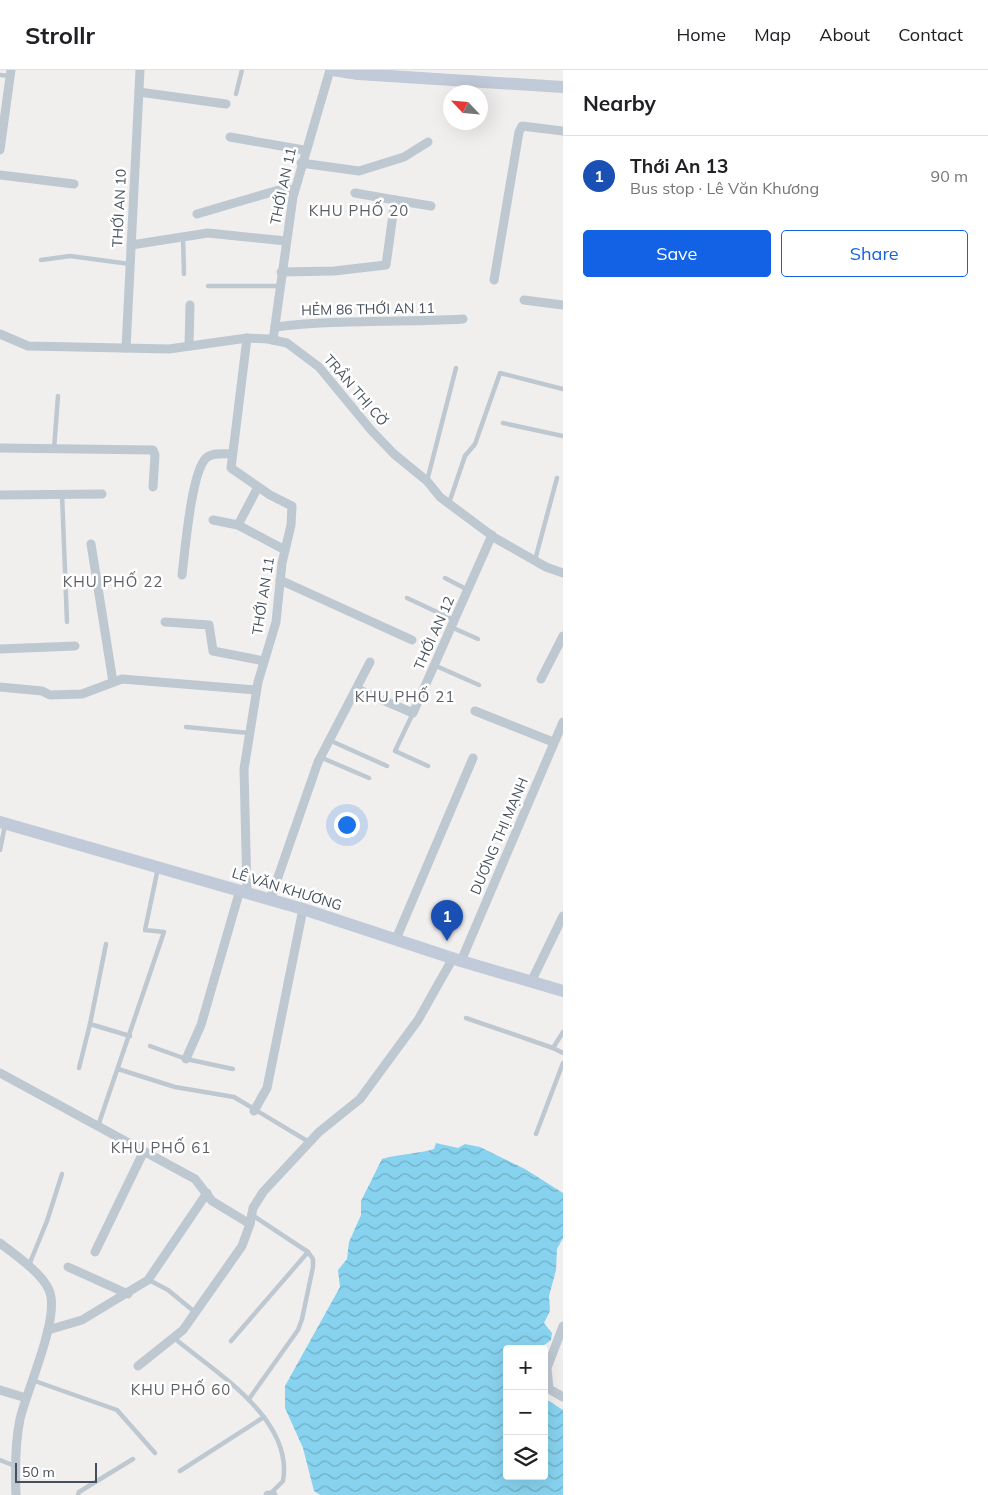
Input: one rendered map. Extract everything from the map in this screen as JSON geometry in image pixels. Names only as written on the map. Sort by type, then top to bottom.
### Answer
[{"type":"main road","points":[[333,70],[358,74],[563,87]]},
{"type":"main road","name":"LÊ VĂN KHƯƠNG","points":[[3,823],[244,891],[457,960],[563,991]]},
{"type":"street","name":"THỚI AN 10","points":[[126,348],[140,70]]},
{"type":"street","name":"THỚI AN 11","points":[[273,340],[279,286],[294,190],[304,150],[330,70]]},
{"type":"street","points":[[0,150],[11,73]]},
{"type":"street","points":[[139,92],[226,104]]},
{"type":"street","points":[[494,280],[519,132],[522,126],[563,131]]},
{"type":"street","points":[[230,137],[304,150]]},
{"type":"street","points":[[301,163],[360,171],[404,157],[428,142]]},
{"type":"street","points":[[0,175],[74,184]]},
{"type":"street","points":[[197,214],[282,189],[294,190]]},
{"type":"street","points":[[356,193],[431,206]]},
{"type":"street","points":[[281,272],[334,271],[386,265],[395,200]]},
{"type":"street","points":[[131,244],[208,233],[286,241]]},
{"type":"street","points":[[524,300],[563,306]]},
{"type":"street","points":[[189,346],[190,305]]},
{"type":"street","name":"HẺM 86 THỚI AN 11","points":[[275,326],[357,320],[401,323],[463,320]]},
{"type":"street","name":"TRẦN THỊ CỜ","points":[[0,334],[28,346],[169,349],[247,338],[287,343],[319,367],[371,430],[394,454],[427,481],[440,497],[492,535],[535,560],[563,573]]},
{"type":"street","name":"THỚI AN 11","points":[[186,1059],[201,1025],[244,891],[244,769],[256,690],[276,622],[280,580],[291,525],[292,506],[258,488],[231,468],[247,338]]},
{"type":"street","points":[[0,448],[153,450],[155,455],[153,487]]},
{"type":"street","points":[[182,575],[191,509],[203,463],[214,454],[232,454]]},
{"type":"street","points":[[238,525],[258,488]]},
{"type":"street","points":[[0,495],[102,494]]},
{"type":"street","points":[[213,520],[238,525],[285,550]]},
{"type":"street","name":"THỚI AN 12","points":[[413,713],[492,535]]},
{"type":"street","points":[[91,544],[113,682]]},
{"type":"street","points":[[280,580],[412,640]]},
{"type":"street","points":[[165,622],[209,625],[212,651],[264,661]]},
{"type":"street","points":[[541,679],[563,636]]},
{"type":"street","points":[[0,649],[76,646]]},
{"type":"street","points":[[270,900],[320,757],[370,662]]},
{"type":"street","points":[[0,688],[42,691],[50,695],[82,694],[122,679],[256,690]]},
{"type":"street","points":[[357,688],[413,713]]},
{"type":"street","points":[[475,711],[553,742]]},
{"type":"street","name":"DƯƠNG THỊ MẠNH","points":[[138,1366],[184,1330],[242,1246],[253,1208],[263,1192],[319,1132],[360,1099],[418,1020],[457,960],[563,722]]},
{"type":"street","points":[[396,939],[473,758]]},
{"type":"street","points":[[254,1110],[268,1082],[303,909]]},
{"type":"street","points":[[531,982],[563,916]]},
{"type":"street","points":[[0,1073],[98,1126],[143,1153],[195,1179],[208,1193],[212,1201],[251,1220]]},
{"type":"street","points":[[95,1252],[143,1153]]},
{"type":"street","points":[[48,1330],[82,1320],[149,1280],[208,1193]]},
{"type":"street","points":[[0,1242],[29,1265],[49,1290],[52,1302],[48,1330],[20,1420],[16,1466],[16,1495]]},
{"type":"street","points":[[68,1267],[128,1294]]},
{"type":"street","points":[[563,1326],[547,1368],[549,1389],[563,1398]]},
{"type":"street","points":[[0,1390],[26,1398]]},
{"type":"lane","points":[[236,94],[242,70]]},
{"type":"lane","points":[[0,75],[11,73]]},
{"type":"lane","points":[[183,236],[184,274]]},
{"type":"lane","points":[[41,260],[70,256],[130,264]]},
{"type":"lane","points":[[208,286],[279,286]]},
{"type":"lane","points":[[427,481],[456,368]]},
{"type":"lane","points":[[449,503],[466,456],[475,444],[500,373],[563,389]]},
{"type":"lane","points":[[54,449],[58,396]]},
{"type":"lane","points":[[503,423],[563,436]]},
{"type":"lane","points":[[535,560],[557,478]]},
{"type":"lane","points":[[62,494],[67,622]]},
{"type":"lane","points":[[444,578],[468,590]]},
{"type":"lane","points":[[407,598],[478,639]]},
{"type":"lane","points":[[434,665],[479,685]]},
{"type":"lane","points":[[413,713],[395,751],[428,766]]},
{"type":"lane","points":[[186,727],[249,733]]},
{"type":"lane","points":[[329,740],[387,766]]},
{"type":"lane","points":[[320,757],[368,778]]},
{"type":"lane","points":[[0,850],[3,823]]},
{"type":"lane","points":[[98,1126],[164,932],[145,930],[158,867]]},
{"type":"lane","points":[[79,1068],[106,944]]},
{"type":"lane","points":[[466,1018],[563,1053]]},
{"type":"lane","points":[[90,1024],[130,1036]]},
{"type":"lane","points":[[553,1048],[563,1032]]},
{"type":"lane","points":[[150,1046],[186,1059],[233,1069]]},
{"type":"lane","points":[[536,1134],[563,1062]]},
{"type":"lane","points":[[118,1069],[175,1087],[234,1097],[310,1142]]},
{"type":"lane","points":[[29,1265],[47,1221],[62,1174]]},
{"type":"lane","points":[[249,1399],[298,1330],[313,1267],[312,1259],[308,1252],[251,1220]]},
{"type":"lane","points":[[230,1341],[308,1252]]},
{"type":"lane","points":[[149,1280],[168,1290],[196,1313]]},
{"type":"lane","points":[[174,1338],[249,1399],[264,1417],[284,1456],[286,1469],[283,1481],[270,1494]]},
{"type":"lane","points":[[32,1380],[117,1410],[155,1453]]},
{"type":"lane","points":[[180,1471],[264,1417]]},
{"type":"lane","points":[[78,1495],[79,1492],[133,1459]]},
{"type":"lane","points":[[0,1460],[16,1466]]},
{"type":"water","points":[[436,1143],[458,1148],[465,1144],[480,1147],[525,1169],[563,1193],[563,1238],[557,1249],[556,1270],[549,1296],[550,1311],[544,1323],[552,1333],[551,1340],[544,1345],[503,1345],[503,1480],[548,1480],[548,1401],[563,1410],[563,1495],[320,1495],[314,1491],[303,1448],[285,1408],[285,1386],[340,1287],[338,1270],[347,1259],[349,1242],[361,1215],[361,1201],[382,1159],[434,1149]]},
{"type":"place","name":"Thới An 13","points":[[447,941]]},
{"type":"district","name":"KHU PHỐ 20","points":[[359,210]]},
{"type":"district","name":"KHU PHỐ 22","points":[[113,581]]},
{"type":"district","name":"KHU PHỐ 21","points":[[405,696]]},
{"type":"district","name":"KHU PHỐ 61","points":[[161,1147]]},
{"type":"district","name":"KHU PHỐ 60","points":[[181,1389]]}]
